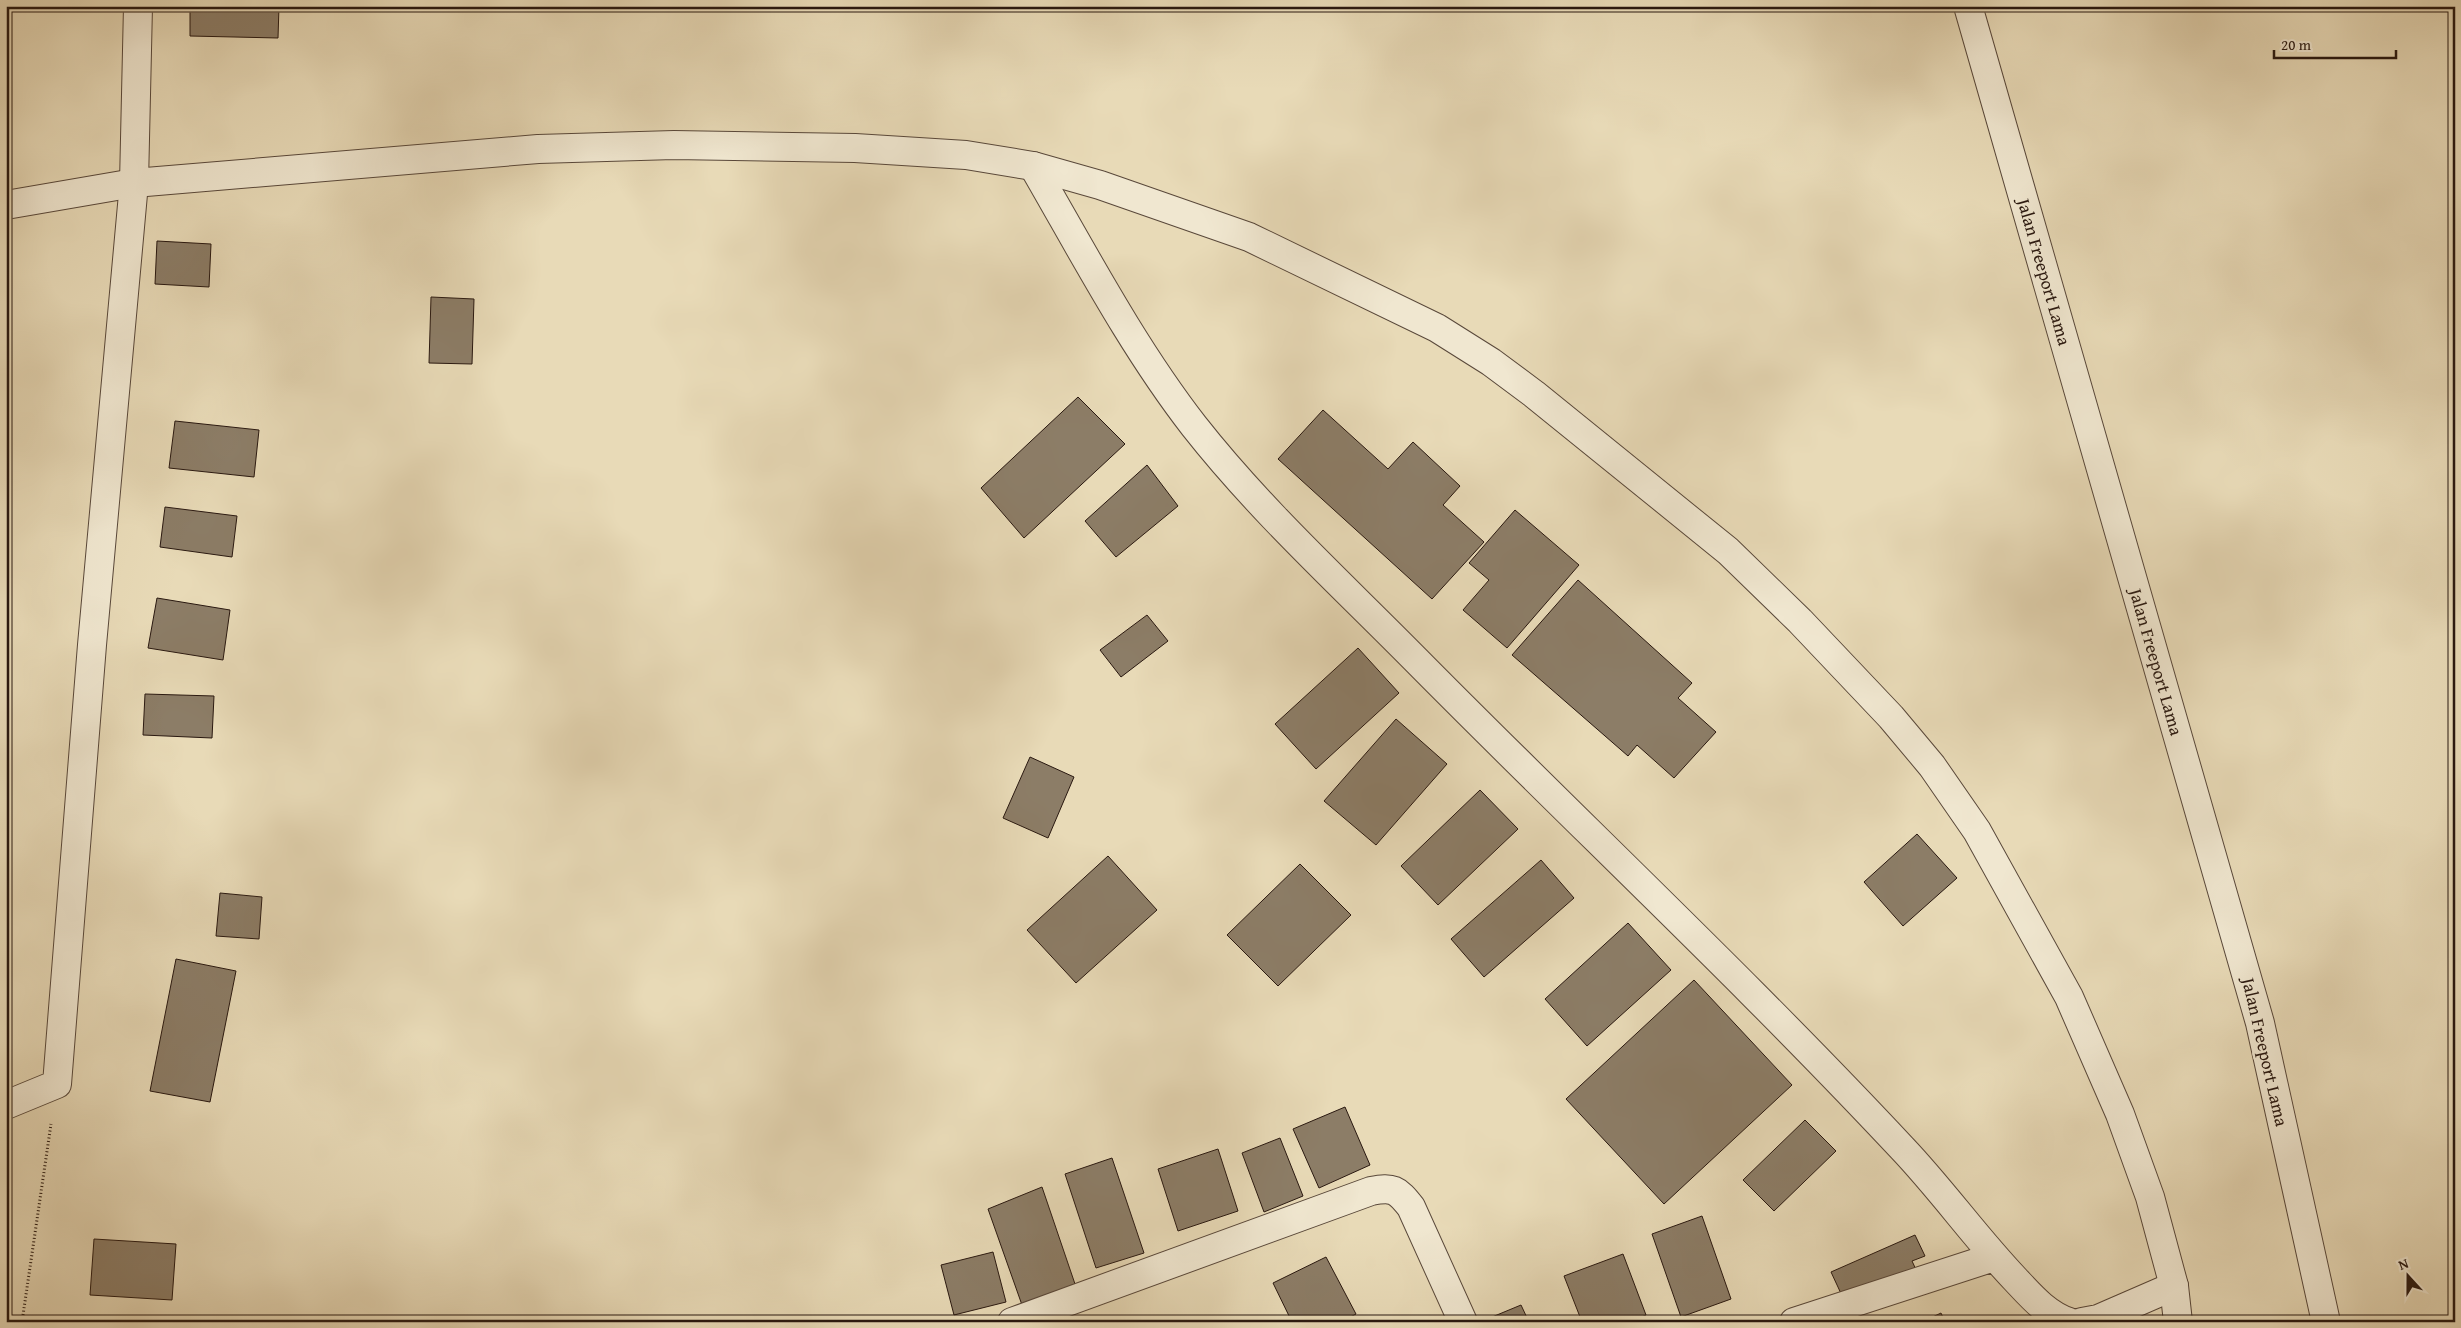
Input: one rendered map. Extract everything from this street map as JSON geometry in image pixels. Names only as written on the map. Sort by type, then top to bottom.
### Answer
[{"type":"street","points":[[6,1105],[57,1084],[91,655],[134,183],[138,6]]},
{"type":"street","name":"Jalan Freeport Lama","points":[[1968,6],[2260,1023],[2326,1322]]},
{"type":"street","points":[[6,205],[134,183],[538,150],[674,145],[855,148],[966,155],[1033,166],[1100,185],[1248,237],[1437,328],[1513,378],[1728,551],[1800,621],[1891,717],[1932,766],[1977,831],[2069,997],[2120,1114],[2150,1197],[2174,1286],[2178,1322]]},
{"type":"street","points":[[1033,166],[1132,335],[1162,381],[1193,425],[1246,488],[1590,834],[1787,1027],[1906,1151],[1994,1257],[2038,1304],[2056,1318],[2069,1322]]},
{"type":"street","points":[[1012,1322],[1371,1191],[1388,1188],[1401,1193],[1411,1207],[1463,1322]]},
{"type":"street","points":[[1794,1322],[1994,1257]]},
{"type":"street","points":[[2082,1322],[2098,1319],[2174,1286]]},
{"type":"path","points":[[22,1322],[57,1084]]},
{"type":"building","points":[[190,6],[279,6],[278,38],[190,36]]},
{"type":"building","points":[[157,241],[211,244],[209,287],[155,284]]},
{"type":"building","points":[[431,297],[474,299],[472,364],[429,363]]},
{"type":"building","points":[[1078,397],[1125,444],[1024,538],[981,488]]},
{"type":"building","points":[[1323,410],[1388,469],[1413,442],[1460,486],[1443,505],[1484,542],[1432,599],[1278,459]]},
{"type":"building","points":[[175,421],[259,430],[254,477],[169,468]]},
{"type":"building","points":[[1147,465],[1178,506],[1116,557],[1085,521]]},
{"type":"building","points":[[165,507],[237,516],[232,557],[160,547]]},
{"type":"building","points":[[1515,510],[1579,565],[1507,648],[1463,610],[1489,580],[1469,563]]},
{"type":"building","points":[[1578,580],[1692,683],[1678,698],[1716,732],[1674,778],[1637,745],[1628,756],[1512,655]]},
{"type":"building","points":[[157,598],[230,610],[223,660],[148,648]]},
{"type":"building","points":[[1147,615],[1168,641],[1121,677],[1100,650]]},
{"type":"building","points":[[1358,648],[1399,693],[1316,769],[1275,724]]},
{"type":"building","points":[[145,694],[214,696],[212,738],[143,735]]},
{"type":"building","points":[[1396,719],[1447,764],[1376,845],[1324,801]]},
{"type":"building","points":[[1030,757],[1074,777],[1048,838],[1003,818]]},
{"type":"building","points":[[1480,790],[1518,829],[1438,905],[1401,866]]},
{"type":"building","points":[[1917,834],[1957,878],[1903,926],[1864,882]]},
{"type":"building","points":[[1108,856],[1157,910],[1076,983],[1027,930]]},
{"type":"building","points":[[1541,860],[1574,898],[1484,977],[1451,939]]},
{"type":"building","points":[[1300,864],[1351,915],[1278,986],[1227,935]]},
{"type":"building","points":[[220,893],[262,897],[259,939],[216,936]]},
{"type":"building","points":[[1628,923],[1671,970],[1587,1046],[1545,999]]},
{"type":"building","points":[[176,959],[236,971],[210,1102],[150,1091]]},
{"type":"building","points":[[1694,980],[1792,1085],[1664,1204],[1566,1099]]},
{"type":"building","points":[[1345,1107],[1370,1165],[1319,1188],[1293,1129]]},
{"type":"building","points":[[1805,1120],[1836,1151],[1774,1211],[1743,1180]]},
{"type":"building","points":[[1280,1138],[1303,1196],[1264,1212],[1242,1153]]},
{"type":"building","points":[[1218,1149],[1238,1211],[1178,1231],[1158,1169]]},
{"type":"building","points":[[1112,1158],[1144,1253],[1096,1268],[1065,1174]]},
{"type":"building","points":[[1042,1187],[1075,1284],[1022,1305],[988,1209]]},
{"type":"building","points":[[1702,1216],[1731,1299],[1681,1317],[1652,1234]]},
{"type":"building","points":[[1915,1235],[1925,1256],[1912,1261],[1918,1274],[1844,1300],[1831,1272]]},
{"type":"building","points":[[94,1239],[176,1244],[172,1300],[90,1295]]},
{"type":"building","points":[[993,1252],[1006,1302],[954,1315],[941,1265]]},
{"type":"building","points":[[1623,1254],[1646,1315],[1630,1322],[1582,1322],[1564,1276]]},
{"type":"building","points":[[1326,1257],[1356,1314],[1341,1322],[1292,1322],[1273,1283]]},
{"type":"building","points":[[1521,1305],[1529,1322],[1480,1322]]},
{"type":"building","points":[[1941,1313],[1945,1322],[1922,1322]]}]
